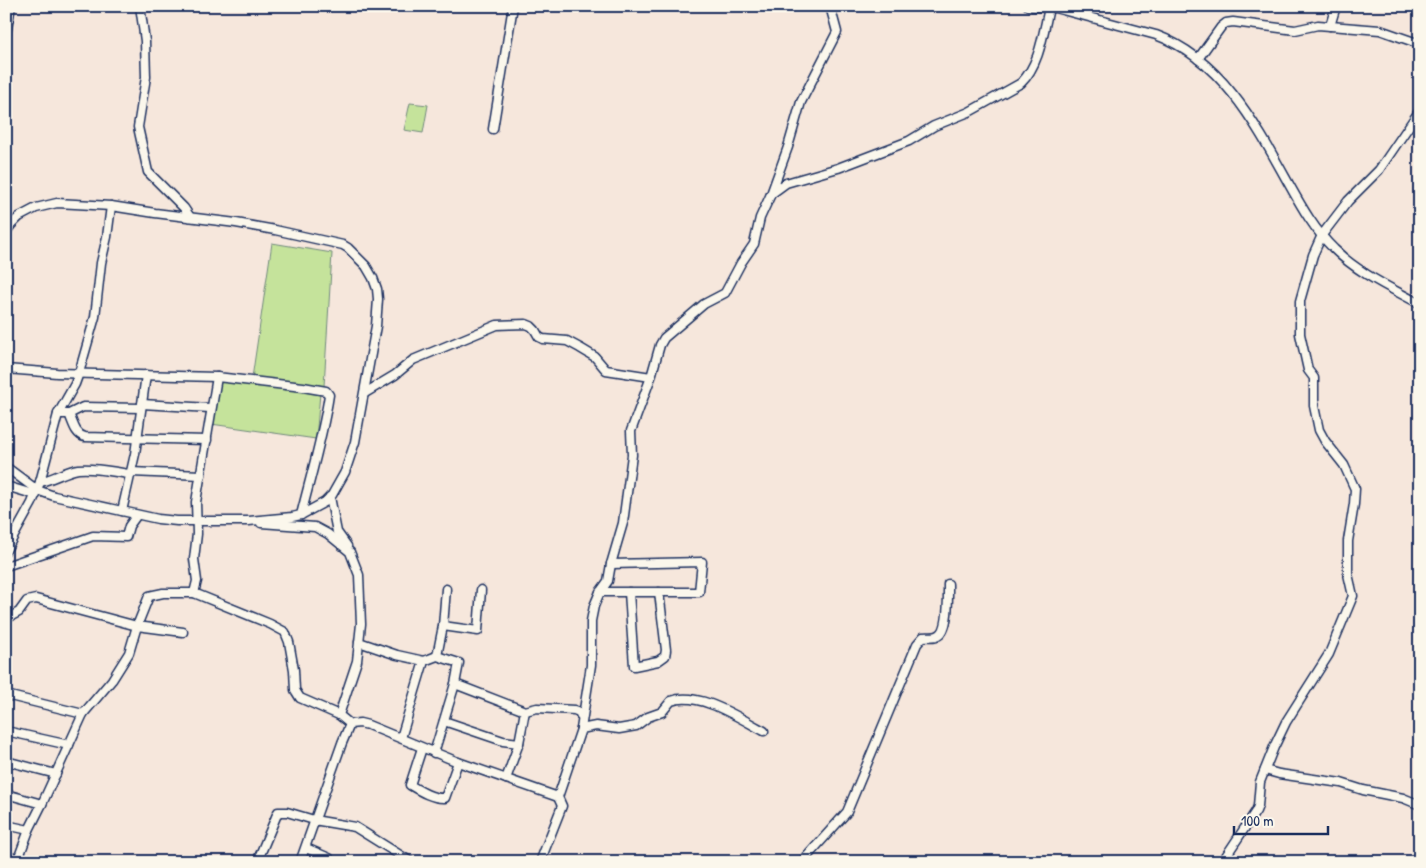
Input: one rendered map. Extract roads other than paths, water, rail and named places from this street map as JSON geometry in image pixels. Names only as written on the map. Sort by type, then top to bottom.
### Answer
[{"type":"street","points":[[6,34],[11,6]]},
{"type":"street","points":[[140,6],[145,41],[146,76],[138,127],[148,172],[184,208],[190,217]]},
{"type":"street","points":[[493,128],[513,6]]},
{"type":"street","points":[[540,862],[562,806],[558,797],[581,730],[591,665],[591,621],[594,606],[600,592],[608,581],[623,523],[632,456],[631,431],[651,378],[660,345],[664,338],[704,304],[725,293],[741,263],[754,244],[760,218],[788,147],[801,102],[837,32],[830,6]]},
{"type":"street","points":[[1028,6],[1038,8],[1053,7],[1156,34],[1172,40],[1198,59],[1241,103],[1258,128],[1303,209],[1334,250],[1367,274],[1420,304]]},
{"type":"street","points":[[1330,26],[1336,6]]},
{"type":"street","points":[[771,194],[786,183],[814,176],[909,141],[934,126],[969,112],[1021,83],[1035,64],[1053,7]]},
{"type":"street","points":[[1198,59],[1226,23],[1295,30],[1307,29],[1318,25],[1380,30],[1420,44]]},
{"type":"street","points":[[1222,862],[1256,811],[1260,782],[1286,722],[1328,654],[1353,596],[1348,574],[1348,541],[1355,490],[1344,465],[1324,441],[1319,430],[1314,406],[1314,378],[1308,370],[1300,334],[1300,301],[1313,255],[1322,235],[1348,201],[1379,170],[1420,110]]},
{"type":"street","points":[[8,228],[19,217],[48,204],[111,206],[246,225],[332,242],[348,248],[366,266],[373,278],[378,299],[376,326],[355,442],[338,486],[330,497],[301,515],[249,521]]},
{"type":"street","points":[[6,550],[37,492],[58,414],[80,373],[95,317],[101,263],[111,206]]},
{"type":"street","points":[[365,393],[395,375],[413,360],[433,350],[497,325],[514,324],[531,326],[536,330],[539,337],[543,339],[567,342],[595,357],[606,370],[651,378]]},
{"type":"street","points":[[6,369],[57,373],[217,377],[303,387],[328,393],[328,404],[318,452],[301,515]]},
{"type":"street","points":[[122,511],[137,439],[146,376]]},
{"type":"street","points":[[194,593],[197,580],[194,559],[197,534],[196,502],[208,440],[210,408],[217,377]]},
{"type":"street","points":[[58,414],[69,414],[83,407],[210,408]]},
{"type":"street","points":[[69,414],[74,427],[81,436],[208,440]]},
{"type":"street","points":[[6,467],[37,492]]},
{"type":"street","points":[[40,482],[53,479],[76,469],[201,475]]},
{"type":"street","points":[[6,486],[176,521],[249,521],[290,526],[313,526],[328,534],[350,552]]},
{"type":"street","points":[[330,497],[337,532],[350,552],[359,575],[361,595],[357,661],[339,715]]},
{"type":"street","points":[[6,566],[93,536],[126,537],[129,526],[137,514]]},
{"type":"street","points":[[600,592],[699,592],[702,562],[611,564]]},
{"type":"street","points":[[802,862],[847,812],[917,644],[923,637],[938,636],[943,632],[946,619],[948,584]]},
{"type":"street","points":[[437,656],[443,626],[446,589]]},
{"type":"street","points":[[443,626],[478,631],[481,590]]},
{"type":"street","points":[[629,592],[634,666],[658,661],[665,656],[666,650],[659,592]]},
{"type":"street","points":[[6,856],[18,860],[29,830],[83,714],[112,680],[129,653],[137,626],[150,595],[163,593],[194,593],[285,632],[289,642],[294,670],[295,690],[300,698],[339,715],[350,724],[360,723],[368,725],[434,753],[558,797]]},
{"type":"street","points":[[6,619],[19,612],[27,601],[36,599],[137,626],[183,632]]},
{"type":"street","points":[[359,642],[397,655],[424,661],[437,656],[459,663],[455,684],[434,753]]},
{"type":"street","points":[[401,738],[424,661]]},
{"type":"street","points":[[455,684],[525,711],[537,708],[574,710],[579,712],[582,718]]},
{"type":"street","points":[[6,695],[83,714]]},
{"type":"street","points":[[581,730],[596,726],[613,729],[636,726],[648,717],[662,712],[671,701],[686,699],[707,702],[764,731]]},
{"type":"street","points":[[506,779],[519,744],[525,711]]},
{"type":"street","points":[[444,721],[503,741],[519,744]]},
{"type":"street","points":[[300,862],[350,724]]},
{"type":"street","points":[[6,731],[68,745]]},
{"type":"street","points":[[422,748],[410,785],[420,792],[438,798],[445,798],[458,762]]},
{"type":"street","points":[[6,761],[56,774]]},
{"type":"street","points":[[1265,770],[1279,774],[1341,783],[1362,790],[1403,798],[1420,805]]},
{"type":"street","points":[[6,794],[42,804]]},
{"type":"street","points":[[257,862],[278,812],[287,812],[314,820],[355,827],[411,862]]},
{"type":"street","points":[[6,825],[29,830]]},
{"type":"street","points":[[306,848],[329,858],[328,862]]}]
